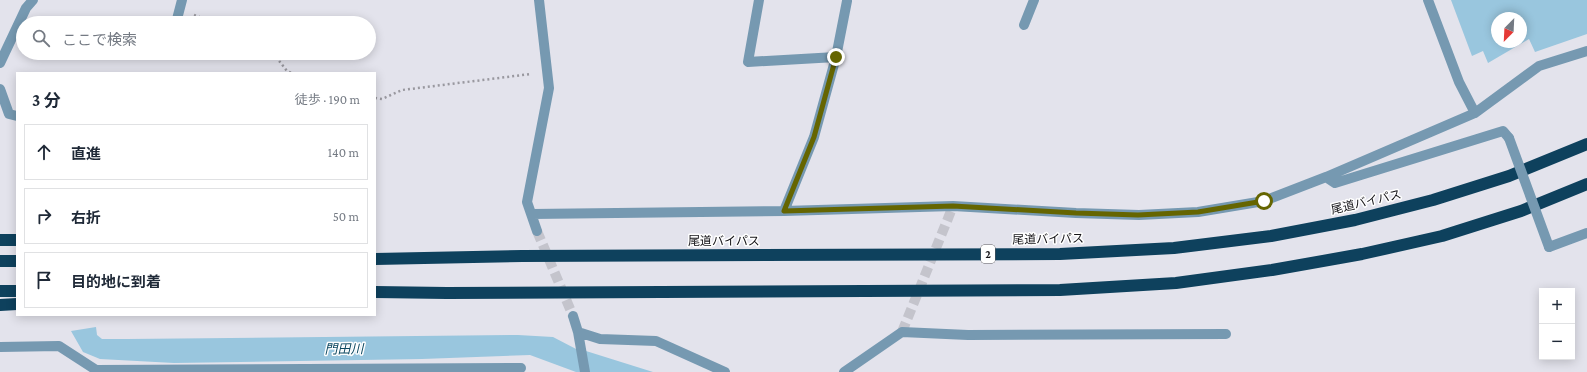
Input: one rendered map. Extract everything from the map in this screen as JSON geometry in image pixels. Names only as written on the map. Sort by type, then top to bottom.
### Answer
[{"type":"highway","name":"尾道バイパス","points":[[376,259],[522,256],[1060,254],[1174,248],[1271,236],[1355,220],[1433,200],[1509,176],[1587,144]]},
{"type":"highway","points":[[376,292],[447,294],[1052,290],[1176,283],[1280,269],[1362,254],[1442,236],[1521,211],[1587,184]]},
{"type":"highway","points":[[0,240],[16,240]]},
{"type":"highway","points":[[0,261],[16,261]]},
{"type":"highway","points":[[0,291],[16,291]]},
{"type":"highway","points":[[0,305],[16,304]]},
{"type":"street","points":[[22,16],[26,8],[33,0]]},
{"type":"street","points":[[179,16],[182,0]]},
{"type":"street","points":[[537,231],[527,202],[549,88],[539,0]]},
{"type":"street","points":[[759,0],[748,62],[836,57]]},
{"type":"street","points":[[1024,25],[1034,0]]},
{"type":"street","points":[[1428,0],[1458,82],[1475,113]]},
{"type":"street","points":[[784,211],[814,137],[836,57],[846,1]]},
{"type":"street","points":[[0,63],[16,29]]},
{"type":"street","points":[[532,214],[784,211],[953,206],[1131,215],[1198,212],[1264,201],[1326,177],[1475,113],[1539,66],[1587,51]]},
{"type":"street","points":[[0,89],[9,114],[16,116]]},
{"type":"street","points":[[1326,177],[1335,183],[1503,131],[1509,138],[1549,247],[1587,233]]},
{"type":"street","points":[[573,316],[578,332],[585,372]]},
{"type":"street","points":[[578,332],[600,339],[656,341],[725,372]]},
{"type":"street","points":[[844,372],[902,332],[968,335],[1226,334]]},
{"type":"street","points":[[0,347],[59,346],[96,371],[521,368]]},
{"type":"path","points":[[180,12],[198,16]]},
{"type":"path","points":[[279,60],[290,72]]},
{"type":"path","points":[[376,98],[382,99],[402,90],[547,72]]},
{"type":"water","points":[[1451,0],[1587,0],[1587,34],[1535,52],[1529,39],[1527,40],[1527,12],[1491,12],[1491,48],[1514,48],[1488,63],[1483,51],[1472,56]]},
{"type":"water","name":"門田川","points":[[96,327],[97,335],[102,339],[518,335],[553,337],[578,350],[586,351],[653,372],[576,372],[530,355],[422,359],[174,363],[100,359],[83,352],[71,331]]},
{"type":"tunnel","points":[[902,332],[953,206]]},
{"type":"tunnel","points":[[537,231],[573,316]]},
{"type":"route","points":[[836,57],[814,137],[784,211],[953,206],[1138,215],[1198,212],[1264,201]]}]
